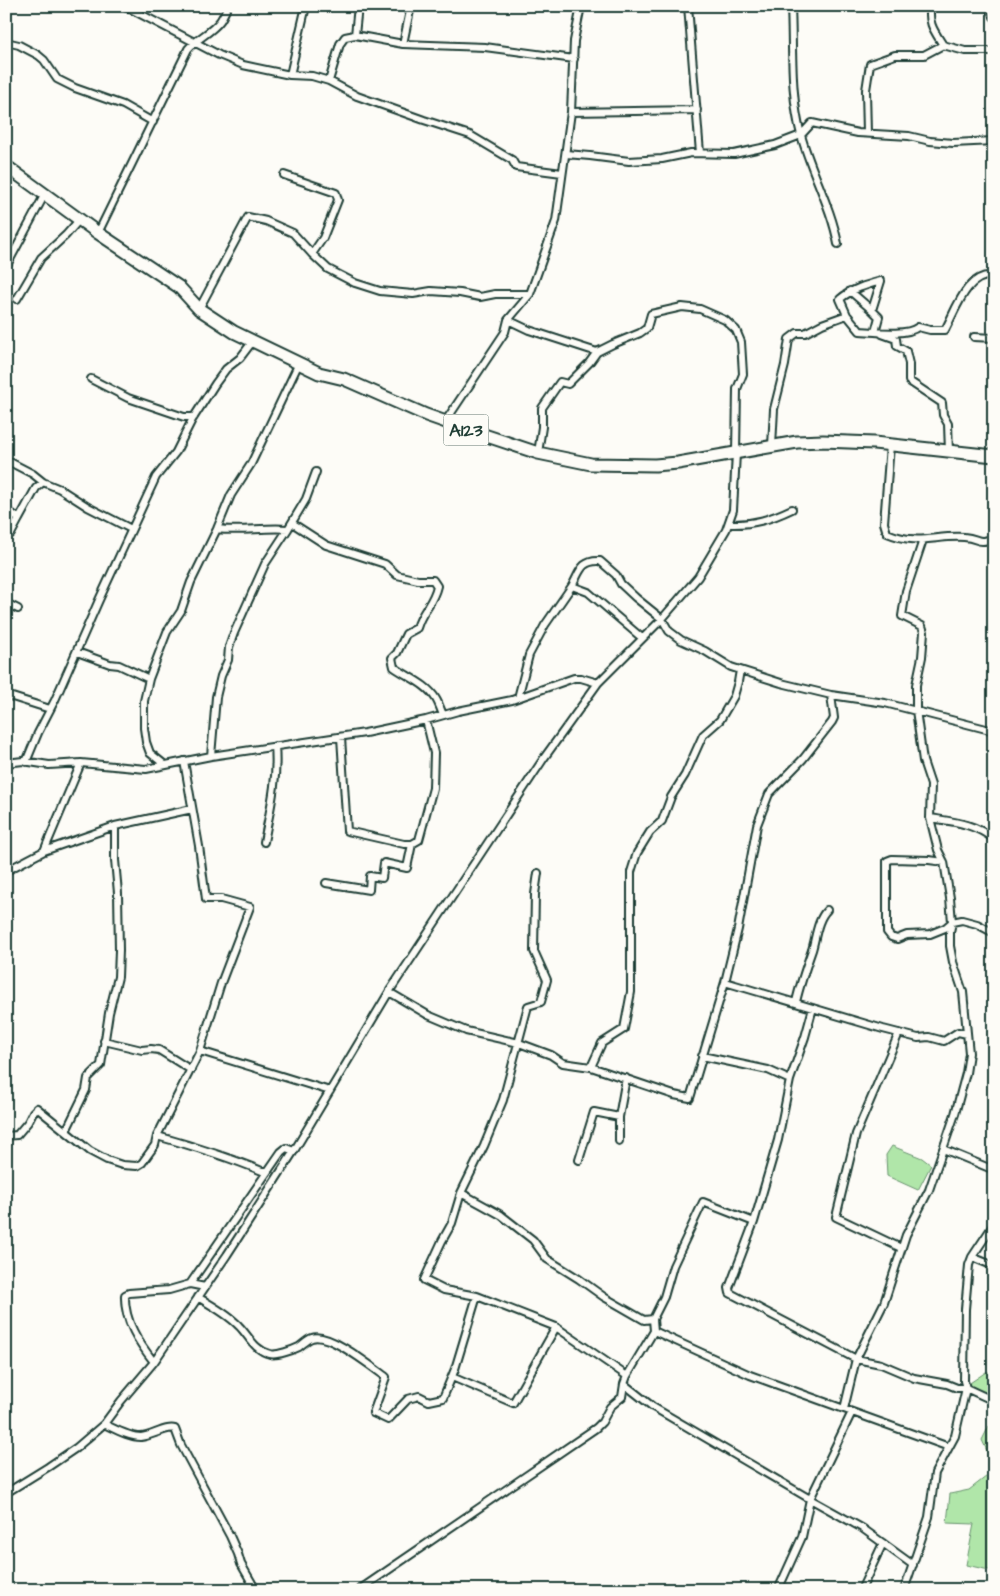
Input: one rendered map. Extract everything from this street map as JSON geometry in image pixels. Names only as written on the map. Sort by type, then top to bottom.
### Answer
[{"type":"highway","name":"A123","points":[[6,166],[98,233],[179,287],[199,308],[234,332],[319,373],[344,379],[446,422],[538,453],[591,464],[633,466],[678,463],[772,446],[823,441],[874,443],[994,456]]},
{"type":"street","points":[[125,6],[219,55],[243,65],[290,75],[312,76],[329,81],[357,96],[470,134],[512,160],[516,167],[562,173]]},
{"type":"street","points":[[98,233],[188,49],[194,41],[209,32],[221,20],[228,6]]},
{"type":"street","points":[[290,75],[306,6]]},
{"type":"street","points":[[355,35],[358,6]]},
{"type":"street","points":[[404,44],[411,6]]},
{"type":"street","points":[[446,422],[505,332],[508,320],[530,294],[556,221],[571,112],[574,42],[581,6]]},
{"type":"street","points":[[688,6],[700,153]]},
{"type":"street","points":[[792,6],[792,86],[801,135],[834,225],[838,244]]},
{"type":"street","points":[[931,6],[929,15],[931,26],[944,45],[965,51],[994,51]]},
{"type":"street","points":[[991,6],[994,17]]},
{"type":"street","points":[[329,81],[340,44],[345,37],[355,35],[404,44],[485,48],[574,59]]},
{"type":"street","points":[[6,42],[19,44],[38,55],[44,60],[57,79],[75,88],[123,105],[153,122]]},
{"type":"street","points":[[867,133],[866,90],[870,64],[895,55],[924,55],[944,45]]},
{"type":"street","points":[[571,112],[697,110]]},
{"type":"street","points":[[566,154],[629,161],[662,159],[691,153],[734,154],[776,145],[801,135],[812,123],[867,133],[909,136],[930,141],[953,143],[994,141]]},
{"type":"street","points":[[284,175],[336,193],[338,200],[323,238],[312,254]]},
{"type":"street","points":[[6,267],[45,194]]},
{"type":"street","points":[[199,308],[248,218],[266,221],[293,233],[328,269],[344,278],[380,291],[403,294],[430,291],[460,293],[480,297],[495,294],[530,294]]},
{"type":"street","points":[[17,299],[41,258],[80,219]]},
{"type":"street","points":[[872,310],[882,281],[864,285],[850,291],[840,299],[847,314],[860,331],[913,331],[918,327],[930,330],[945,330],[969,285],[982,276],[994,276]]},
{"type":"street","points":[[850,291],[879,317],[875,332]]},
{"type":"street","points":[[6,1493],[76,1448],[104,1424],[154,1362],[294,1151],[389,992],[544,758],[598,683],[662,619],[698,577],[729,524],[732,510],[736,453],[737,389],[743,374],[741,342],[736,330],[725,320],[700,309],[682,307],[651,314],[647,328],[597,352],[568,384],[560,382],[542,408],[542,427],[538,453]]},
{"type":"street","points":[[772,446],[774,409],[785,365],[789,339],[797,333],[806,332],[847,314]]},
{"type":"street","points":[[508,320],[529,330],[597,352]]},
{"type":"street","points":[[875,332],[896,339],[897,346],[906,351],[909,364],[909,381],[942,403],[942,415],[948,424],[949,452]]},
{"type":"street","points":[[974,337],[994,338]]},
{"type":"street","points":[[26,762],[156,477],[176,452],[194,417],[226,369],[240,358],[253,341]]},
{"type":"street","points":[[164,764],[150,753],[145,735],[144,701],[149,679],[167,632],[181,611],[191,582],[231,495],[251,464],[299,363]]},
{"type":"street","points":[[91,379],[128,398],[184,417],[194,417]]},
{"type":"street","points":[[890,445],[884,523],[888,533],[901,539],[923,540],[965,537],[983,542],[994,538]]},
{"type":"street","points":[[6,460],[88,507],[131,529]]},
{"type":"street","points":[[211,756],[216,697],[221,676],[228,660],[229,646],[265,564],[306,499],[316,472]]},
{"type":"street","points":[[11,534],[36,488],[43,482]]},
{"type":"street","points":[[6,509],[18,518]]},
{"type":"street","points":[[729,524],[744,525],[758,522],[792,509]]},
{"type":"street","points":[[292,523],[326,545],[385,564],[398,575],[418,580],[433,580],[437,586],[434,597],[420,616],[416,628],[406,634],[397,653],[392,658],[394,667],[413,678],[431,692],[437,700],[442,715]]},
{"type":"street","points":[[217,529],[236,531],[271,528],[288,529]]},
{"type":"street","points":[[844,1409],[856,1359],[884,1303],[906,1235],[929,1190],[966,1073],[969,1053],[963,992],[950,946],[952,922],[950,898],[944,862],[938,850],[930,818],[931,785],[923,762],[916,710],[916,685],[922,657],[924,632],[922,626],[902,616],[906,591],[923,540]]},
{"type":"street","points":[[518,698],[529,655],[545,625],[572,586],[583,566],[587,562],[600,562],[616,575],[621,584],[636,598],[662,619],[669,631],[681,640],[705,651],[731,667],[781,684],[831,695],[885,703],[994,731]]},
{"type":"street","points":[[572,586],[588,592],[642,638]]},
{"type":"street","points":[[6,603],[18,609]]},
{"type":"street","points":[[76,652],[110,664],[120,665],[149,679]]},
{"type":"street","points":[[591,1067],[602,1043],[624,1029],[631,992],[631,872],[637,853],[650,832],[662,821],[671,797],[692,761],[702,735],[720,720],[734,696],[740,670]]},
{"type":"street","points":[[6,763],[26,762],[50,765],[81,763],[146,769],[211,756],[341,737],[426,720],[518,698],[574,678],[598,683]]},
{"type":"street","points":[[6,695],[50,709]]},
{"type":"street","points":[[389,992],[428,1015],[466,1031],[519,1043],[550,1055],[563,1063],[591,1067],[674,1096],[690,1098],[725,982],[757,825],[769,794],[803,759],[832,722],[834,718],[831,695]]},
{"type":"street","points":[[341,737],[347,831],[404,844],[412,844],[419,840],[422,833],[432,788],[434,753],[426,720]]},
{"type":"street","points":[[264,842],[274,793],[275,746]]},
{"type":"street","points":[[6,1136],[17,1135],[37,1108],[90,1151],[122,1165],[137,1166],[155,1145],[157,1136],[191,1070],[200,1051],[221,983],[250,907],[221,899],[206,900],[184,761]]},
{"type":"street","points":[[44,851],[81,763]]},
{"type":"street","points":[[6,871],[44,851],[115,826],[192,809]]},
{"type":"street","points":[[930,818],[968,824],[982,830],[994,839]]},
{"type":"street","points":[[66,1131],[86,1090],[88,1078],[101,1064],[119,967],[115,826]]},
{"type":"street","points":[[326,883],[369,890],[370,876],[382,878],[384,864],[407,868],[412,844]]},
{"type":"street","points":[[944,862],[892,859],[887,861],[887,932],[891,937],[897,939],[907,935],[930,934],[945,928],[952,922],[962,920],[977,924],[994,933]]},
{"type":"street","points":[[538,873],[535,894],[534,951],[547,980],[541,1002],[528,1006],[503,1100],[461,1194],[452,1223],[424,1280],[444,1290],[477,1296],[556,1327],[627,1376]]},
{"type":"street","points":[[796,1002],[820,918],[827,910]]},
{"type":"street","points":[[725,982],[918,1038],[944,1041],[958,1032],[967,1034]]},
{"type":"street","points":[[812,1008],[805,1037],[790,1080],[778,1140],[754,1222],[728,1290],[742,1300],[856,1359],[881,1364],[914,1378],[966,1388],[994,1401]]},
{"type":"street","points":[[899,1033],[856,1134],[836,1218],[901,1248]]},
{"type":"street","points":[[104,1041],[142,1050],[159,1050],[191,1070]]},
{"type":"street","points":[[200,1051],[330,1091]]},
{"type":"street","points":[[702,1056],[768,1070],[790,1080]]},
{"type":"street","points":[[619,1141],[619,1117],[626,1078]]},
{"type":"street","points":[[579,1160],[594,1112],[619,1117]]},
{"type":"street","points":[[157,1136],[221,1155],[262,1171],[267,1171]]},
{"type":"street","points":[[190,1284],[281,1152],[286,1148],[294,1151]]},
{"type":"street","points":[[943,1149],[994,1170]]},
{"type":"street","points":[[461,1194],[501,1215],[533,1240],[547,1259],[604,1297],[644,1320],[653,1319]]},
{"type":"street","points":[[358,1590],[596,1428],[602,1422],[610,1407],[622,1397],[627,1376],[654,1331],[653,1319],[664,1297],[673,1266],[703,1202],[754,1222]]},
{"type":"street","points":[[904,1590],[929,1517],[935,1473],[955,1436],[966,1388],[964,1381],[965,1309],[969,1265],[972,1257],[994,1224]]},
{"type":"street","points":[[972,1257],[994,1266]]},
{"type":"street","points":[[154,1362],[132,1329],[125,1295],[129,1293],[169,1290],[190,1284],[205,1287]]},
{"type":"street","points":[[198,1298],[226,1315],[240,1326],[249,1340],[259,1349],[271,1355],[297,1348],[312,1338],[322,1338],[347,1349],[386,1377],[373,1413],[388,1420],[408,1399],[419,1396],[429,1401],[443,1398],[452,1377],[477,1296]]},
{"type":"street","points":[[452,1377],[513,1403],[556,1327]]},
{"type":"street","points":[[654,1331],[750,1375],[949,1448]]},
{"type":"street","points":[[624,1384],[653,1407],[810,1500],[862,1528],[913,1565]]},
{"type":"street","points":[[778,1590],[802,1537],[810,1500],[852,1412]]},
{"type":"street","points":[[104,1424],[139,1437],[171,1428],[175,1429],[181,1445],[230,1536],[241,1564],[256,1590]]},
{"type":"street","points":[[861,1590],[883,1543]]},
{"type":"green space","points":[[892,1146],[922,1158],[931,1165],[918,1190],[887,1176],[886,1155]]},
{"type":"green space","points":[[986,1372],[994,1372],[994,1400],[967,1385]]},
{"type":"green space","points":[[989,1426],[994,1426],[994,1571],[966,1565],[974,1524],[947,1523],[950,1494],[969,1490],[991,1473],[988,1453],[982,1440]]}]
